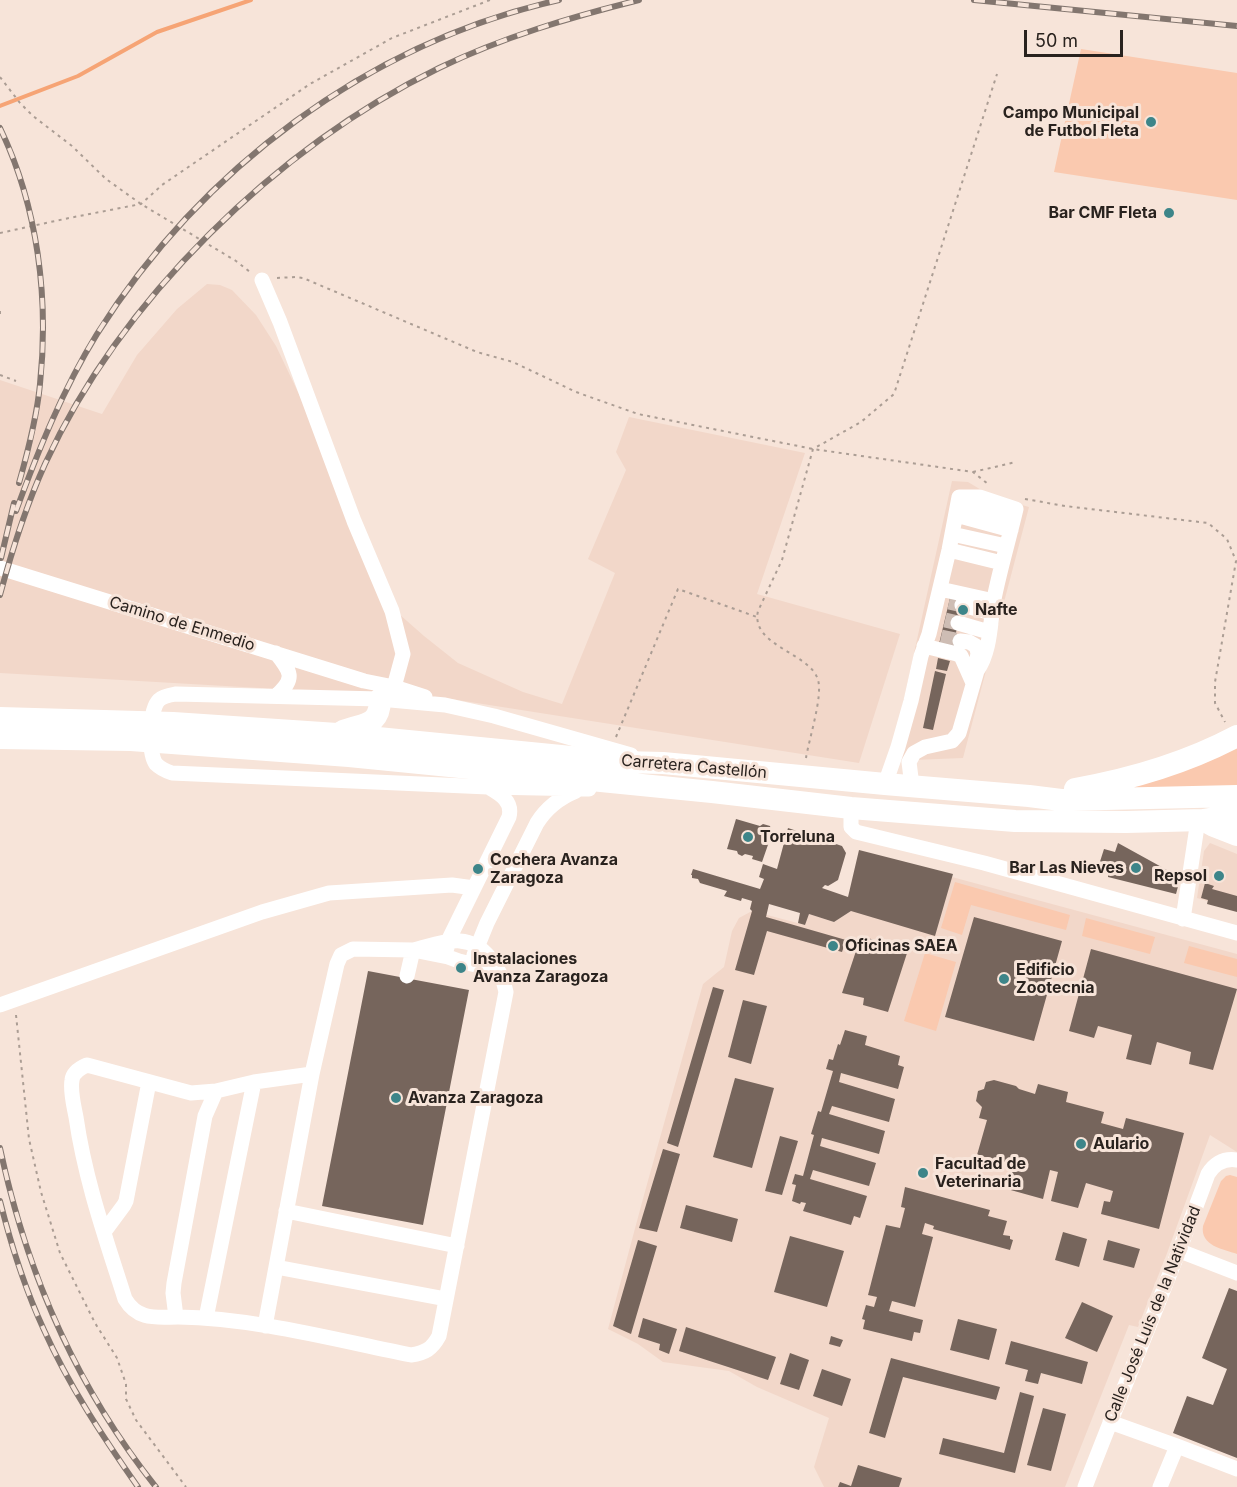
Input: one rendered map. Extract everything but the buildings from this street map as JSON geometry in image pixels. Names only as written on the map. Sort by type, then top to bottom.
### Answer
[{"type":"highway","points":[[337,734],[368,724],[375,719],[387,693]]},
{"type":"highway","name":"Carretera Castellón","points":[[0,718],[173,733],[337,734],[622,762],[663,763],[1029,795],[1061,800],[1237,796]]},
{"type":"highway","name":"Carretera Castellón","points":[[0,738],[132,731]]},
{"type":"highway","name":"Carretera Castellón","points":[[173,733],[361,757],[851,807],[1015,821],[1200,820],[1237,816]]},
{"type":"highway","points":[[1029,795],[1099,785],[1134,776],[1180,762],[1235,737]]},
{"type":"highway","points":[[1200,820],[1237,835]]},
{"type":"street","points":[[262,280],[280,322],[354,521],[393,611],[404,654],[387,693],[494,716],[663,763]]},
{"type":"street","points":[[885,784],[931,639],[947,608],[949,550],[959,497],[980,497],[1016,509],[1002,563],[982,663],[975,677],[961,727],[955,738],[948,743],[918,750],[911,757],[909,768],[912,786]]},
{"type":"street","points":[[955,519],[1010,533]]},
{"type":"street","points":[[949,550],[1002,563]]},
{"type":"street","name":"Camino de Enmedio","points":[[0,568],[364,681],[387,693]]},
{"type":"street","points":[[947,608],[992,617]]},
{"type":"street","points":[[947,608],[992,617]]},
{"type":"street","points":[[931,639],[963,659],[975,677]]},
{"type":"street","points":[[960,640],[976,646],[978,653],[975,677]]},
{"type":"street","points":[[276,653],[288,669],[290,679],[286,687],[276,696]]},
{"type":"street","name":"Carretera Castellón","points":[[387,693],[276,696],[176,694],[161,698],[153,714],[152,757],[162,770],[172,773],[488,788],[712,792]]},
{"type":"street","points":[[488,788],[505,798],[510,812],[462,913],[448,949],[454,960],[484,967],[502,978]]},
{"type":"street","points":[[467,963],[472,958],[532,832],[544,813],[560,799],[579,789]]},
{"type":"street","points":[[851,807],[850,823],[856,832],[984,863],[1237,933]]},
{"type":"street","points":[[1183,919],[1200,820]]},
{"type":"street","points":[[7,1003],[262,912],[329,893],[452,885],[474,888]]},
{"type":"street","points":[[462,913],[464,921],[474,926],[480,927],[487,923]]},
{"type":"street","points":[[265,1326],[312,1074],[341,955],[353,949],[448,949],[466,941],[478,946],[495,965],[502,978],[506,999],[439,1336],[424,1353],[411,1355],[265,1326],[206,1318],[157,1317],[138,1313],[128,1305],[125,1299],[91,1189],[78,1130],[72,1081],[79,1069],[87,1065],[191,1093],[216,1091],[254,1082],[312,1074]]},
{"type":"street","points":[[407,976],[413,950]]},
{"type":"street","points":[[104,1232],[126,1201],[149,1082]]},
{"type":"street","points":[[206,1318],[254,1082]]},
{"type":"street","points":[[176,1317],[174,1283],[205,1116],[216,1091]]},
{"type":"street","name":"Calle José Luis de la Natividad","points":[[1085,1487],[1180,1251],[1208,1174],[1217,1163],[1231,1159],[1237,1161]]},
{"type":"street","points":[[286,1211],[457,1246]]},
{"type":"street","points":[[1180,1251],[1237,1273]]},
{"type":"street","points":[[276,1267],[446,1299]]},
{"type":"street","points":[[1110,1422],[1237,1469]]},
{"type":"street","points":[[1160,1487],[1177,1446]]},
{"type":"path","points":[[0,233],[141,204],[162,185],[310,84],[392,38],[490,0]]},
{"type":"path","points":[[802,776],[818,698],[818,681],[809,668],[767,638],[761,631],[757,617],[758,611],[782,560],[813,449],[861,422],[894,394],[998,74]]},
{"type":"path","points":[[0,78],[33,116],[72,146],[106,178],[141,204],[236,261],[262,280],[303,278],[477,352],[513,362],[533,370],[554,383],[638,414],[813,449],[973,472],[1016,462]]},
{"type":"path","points":[[0,311],[0,317]]},
{"type":"path","points":[[0,375],[16,381]]},
{"type":"path","points":[[973,472],[994,489]]},
{"type":"path","points":[[1023,499],[1208,522],[1227,539],[1236,561],[1215,682],[1215,703],[1235,737]]},
{"type":"path","points":[[611,749],[678,589],[757,617]]},
{"type":"path","points":[[7,1003],[29,1139],[41,1192],[60,1253],[95,1323],[117,1358],[126,1384],[126,1399],[136,1420],[186,1487]]},
{"type":"shaded area","name":"Campo Municipal de Futbol Fleta","points":[[1081,49],[1237,73],[1237,200],[1054,172]]},
{"type":"shaded area","points":[[207,284],[220,285],[232,290],[256,315],[276,346],[307,411],[382,599],[458,663],[523,692],[562,704],[615,573],[588,559],[626,470],[616,452],[629,417],[805,453],[757,594],[900,634],[859,763],[451,699],[0,673],[0,380],[102,414],[137,355],[177,309]]},
{"type":"shaded area","name":"Nafte","points":[[952,481],[968,482],[993,497],[1029,507],[963,758],[889,761],[901,712]]},
{"type":"shaded area","points":[[1237,744],[1237,788],[1133,792],[1131,785]]},
{"type":"shaded area","name":"Repsol","points":[[1210,843],[1237,854],[1237,910],[1197,898],[1204,851]]},
{"type":"shaded area","name":"Facultad de Veterinaria","points":[[952,877],[1237,954],[1237,1152],[1210,1135],[1138,1327],[1129,1325],[1065,1487],[824,1487],[814,1467],[829,1418],[757,1387],[729,1371],[663,1362],[638,1344],[608,1329],[703,984],[724,967],[732,931],[739,918],[752,911],[805,925],[809,914],[834,922],[851,911]]},
{"type":"shaded area","points":[[955,882],[1070,915],[1066,930],[971,905],[962,935],[941,928]]},
{"type":"shaded area","points":[[1086,918],[1155,937],[1150,954],[1082,936]]},
{"type":"shaded area","points":[[1189,946],[1237,959],[1237,977],[1184,963]]},
{"type":"shaded area","points":[[925,953],[956,962],[936,1031],[904,1021]]},
{"type":"shaded area","points":[[1230,1175],[1237,1177],[1237,1254],[1214,1246],[1203,1233],[1203,1226],[1221,1181]]},
{"type":"waterway","points":[[0,106],[78,76],[157,32],[251,0]]},
{"type":"tunnel","points":[[949,602],[962,605]]},
{"type":"tunnel","points":[[945,620],[958,623]]},
{"type":"tunnel","points":[[941,637],[960,641]]},
{"type":"railway","points":[[16,511],[52,421],[73,376],[97,334],[139,274],[186,218],[239,167],[295,121],[356,81],[421,47],[489,20],[559,0]]},
{"type":"railway","points":[[0,595],[32,496],[45,464],[77,403],[116,344],[160,287],[209,234],[263,185],[319,140],[378,101],[439,68],[488,47],[588,13],[639,0]]},
{"type":"railway","points":[[974,0],[1237,26]]},
{"type":"railway","points":[[0,128],[24,189],[32,221],[38,253],[43,319],[39,396],[19,483]]},
{"type":"railway","points":[[1,558],[14,503]]},
{"type":"railway","points":[[0,1148],[24,1239],[58,1326],[102,1410],[156,1487]]},
{"type":"railway","points":[[0,1201],[25,1283],[54,1351],[87,1411],[138,1487]]},
{"type":"place","name":"Campo Municipal de Futbol Fleta","points":[[1151,122]]},
{"type":"place","name":"Bar CMF Fleta","points":[[1169,213]]},
{"type":"place","name":"Nafte","points":[[963,610]]},
{"type":"place","name":"Torreluna","points":[[748,837]]},
{"type":"place","name":"Bar Las Nieves","points":[[1136,868]]},
{"type":"place","name":"Cochera Avanza Zaragoza","points":[[478,869]]},
{"type":"place","name":"Repsol","points":[[1219,876]]},
{"type":"place","name":"Oficinas SAEA","points":[[833,946]]},
{"type":"place","name":"Instalaciones Avanza Zaragoza","points":[[461,968]]},
{"type":"place","name":"Edificio Zootecnia","points":[[1004,979]]},
{"type":"place","name":"Avanza Zaragoza","points":[[396,1098]]},
{"type":"place","name":"Aulario","points":[[1081,1144]]},
{"type":"place","name":"Facultad de Veterinaria","points":[[923,1173]]}]
